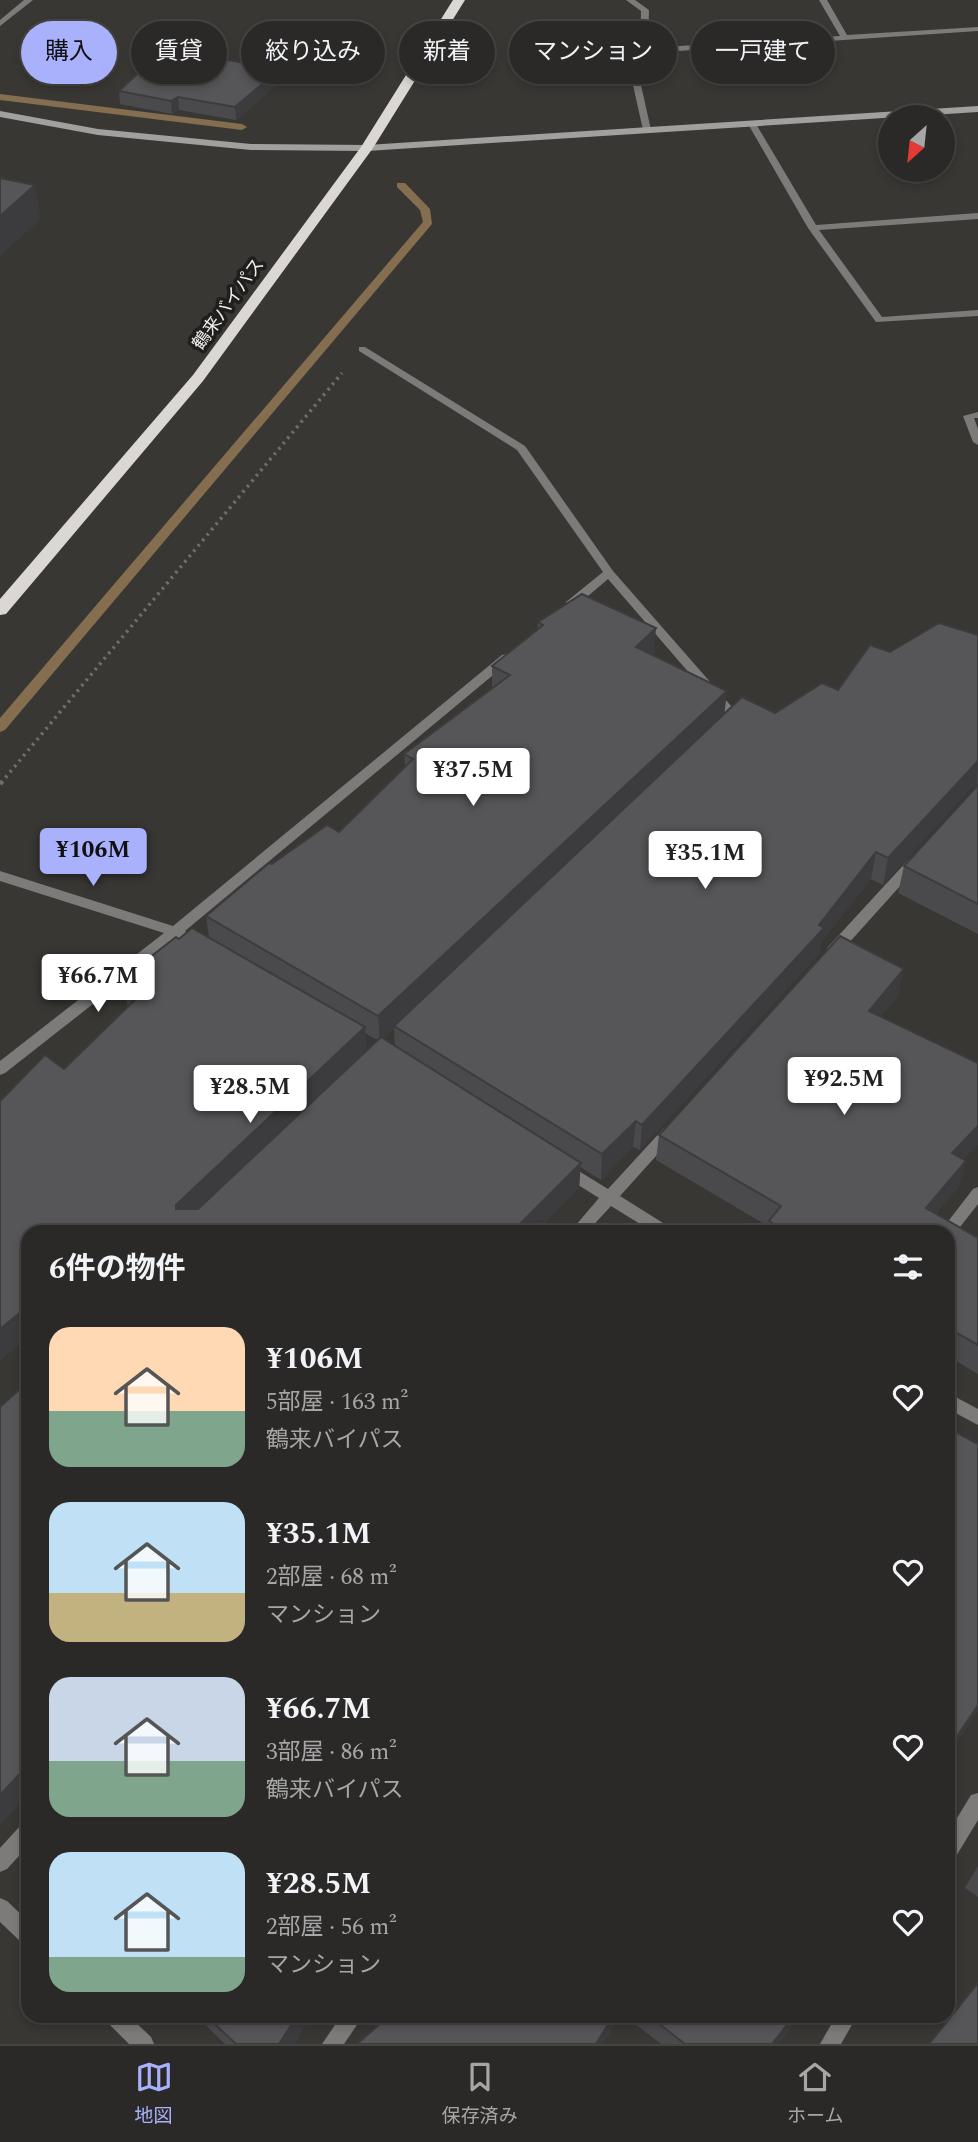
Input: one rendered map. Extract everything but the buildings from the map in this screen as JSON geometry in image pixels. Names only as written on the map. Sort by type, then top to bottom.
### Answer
[{"type":"highway","name":"鶴来バイパス","points":[[0,610],[198,378],[367,148],[459,0]]},
{"type":"street","points":[[0,24],[29,0]]},
{"type":"street","points":[[630,0],[645,10],[645,21]]},
{"type":"street","points":[[823,0],[845,38]]},
{"type":"street","points":[[677,49],[978,29]]},
{"type":"street","points":[[637,84],[647,130]]},
{"type":"street","points":[[0,114],[98,132],[251,147],[367,148],[978,109]]},
{"type":"street","points":[[752,124],[813,228],[879,320],[978,313]]},
{"type":"street","points":[[813,228],[978,216]]},
{"type":"street","points":[[362,349],[522,448],[609,573],[734,718],[714,737]]},
{"type":"street","points":[[978,415],[968,416],[978,442]]},
{"type":"street","points":[[556,617],[609,573]]},
{"type":"street","points":[[0,1069],[175,932],[514,652]]},
{"type":"street","points":[[821,964],[923,853]]},
{"type":"street","points":[[0,876],[175,932],[211,953]]},
{"type":"street","points":[[585,1225],[683,1117]]},
{"type":"street","points":[[552,1161],[654,1225]]},
{"type":"street","points":[[953,1225],[978,1193]]},
{"type":"street","points":[[955,1405],[978,1418]]},
{"type":"street","points":[[955,1840],[978,1802]]},
{"type":"street","points":[[0,1862],[21,1840]]},
{"type":"street","points":[[0,1908],[21,1928]]},
{"type":"street","points":[[122,2023],[144,2044]]},
{"type":"street","points":[[332,2044],[348,2023]]},
{"type":"street","points":[[830,2044],[843,2023]]},
{"type":"path","points":[[0,784],[362,349]]},
{"type":"waterway","points":[[0,97],[242,127]]},
{"type":"waterway","points":[[0,727],[428,222],[425,209],[401,185]]}]
